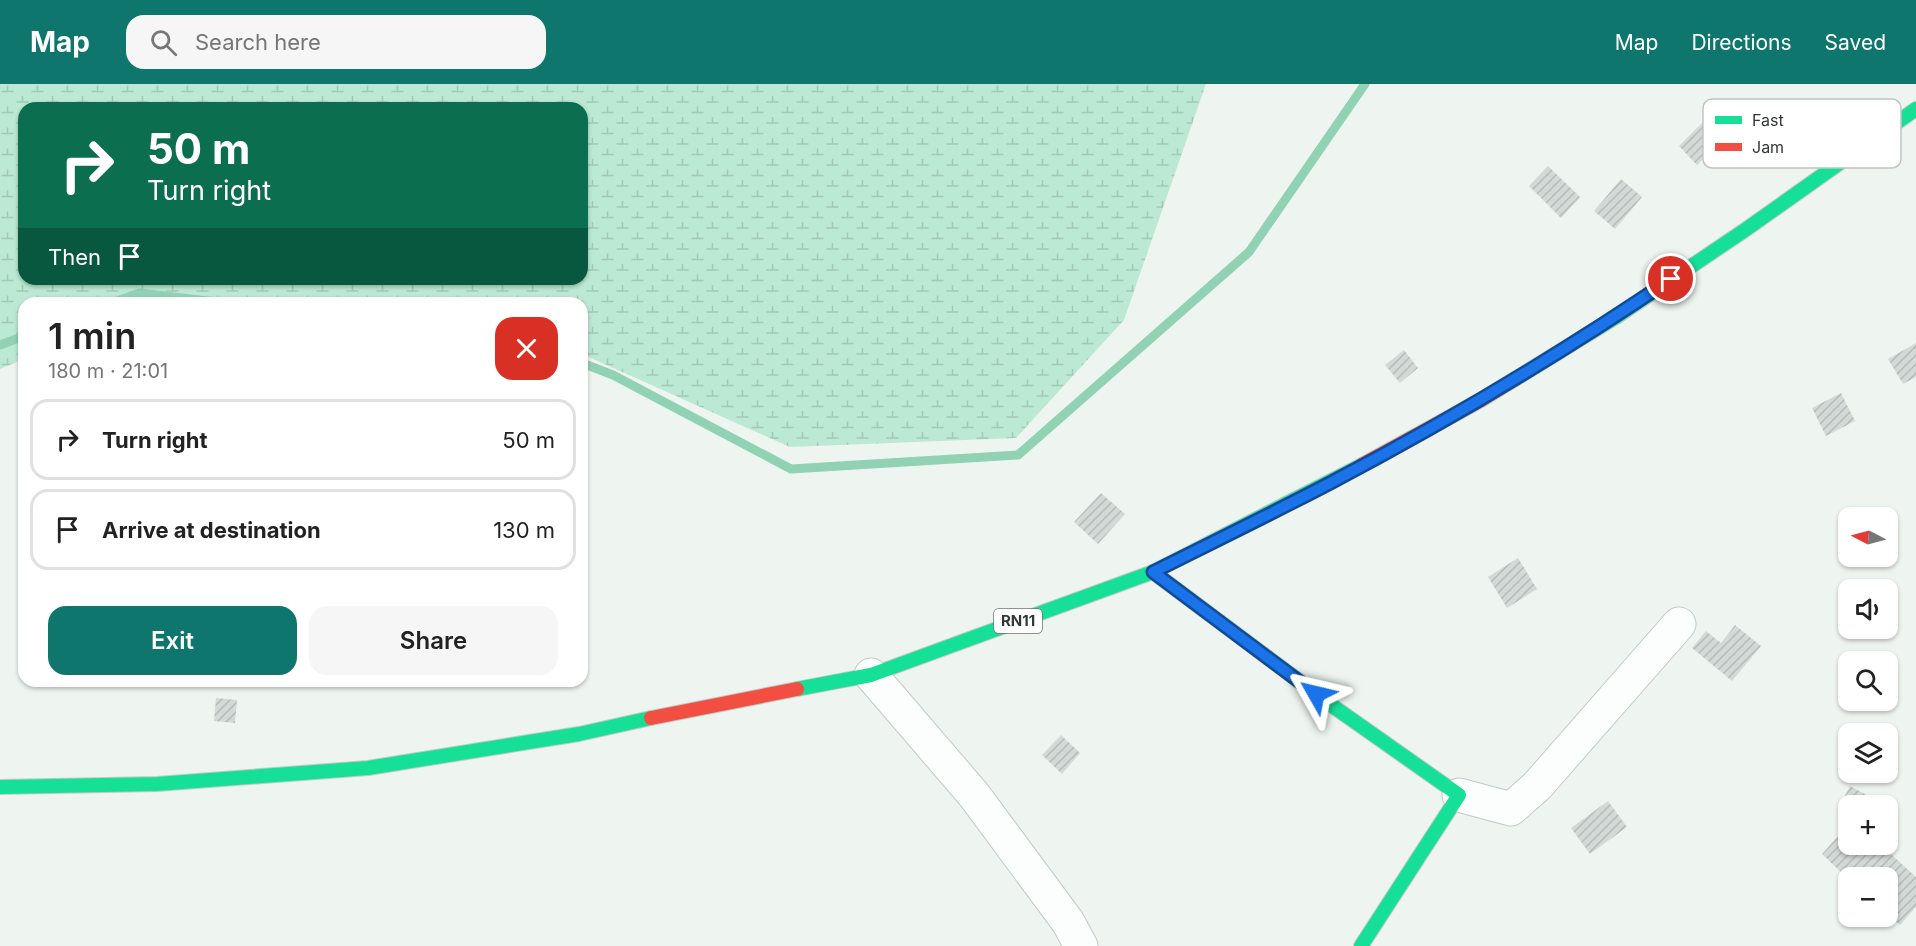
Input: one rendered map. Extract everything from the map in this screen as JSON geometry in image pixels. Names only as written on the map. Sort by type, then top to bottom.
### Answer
[{"type":"main road","name":"RN11","points":[[1901,120],[1916,109]]},
{"type":"main road","name":"RN11","points":[[0,787],[157,784],[368,768],[579,734],[736,700],[871,675],[1153,572],[1333,481],[1481,400],[1626,310],[1833,168]]},
{"type":"main road","points":[[1153,572],[1334,707],[1459,795],[1361,946]]},
{"type":"street","points":[[1459,795],[1511,809],[1537,786],[1679,624]]},
{"type":"street","points":[[871,675],[974,795],[1068,922],[1081,946]]},
{"type":"green space","points":[[0,84],[1206,84],[1124,320],[1016,438],[790,447],[588,357],[588,297],[18,297],[18,362],[0,369]]},
{"type":"building","points":[[1703,122],[1703,159],[1697,165],[1679,146]]},
{"type":"building","points":[[1548,166],[1580,197],[1561,218],[1529,186]]},
{"type":"building","points":[[1621,179],[1642,197],[1615,229],[1594,211]]},
{"type":"building","points":[[1916,343],[1916,377],[1903,384],[1888,359]]},
{"type":"building","points":[[1404,350],[1418,368],[1400,383],[1385,365]]},
{"type":"building","points":[[1841,393],[1855,421],[1826,436],[1812,408]]},
{"type":"building","points":[[1101,493],[1125,514],[1098,544],[1074,522]]},
{"type":"building","points":[[1518,558],[1537,589],[1507,608],[1488,577]]},
{"type":"building","points":[[1735,625],[1761,646],[1732,681],[1692,648],[1706,631],[1721,643]]},
{"type":"building","points":[[216,698],[237,700],[235,723],[214,721]]},
{"type":"building","points":[[1061,735],[1080,753],[1062,774],[1042,755]]},
{"type":"building","points":[[1850,786],[1867,795],[1845,795]]},
{"type":"building","points":[[1608,801],[1627,827],[1590,854],[1571,828]]},
{"type":"building","points":[[1838,836],[1838,855],[1892,855],[1916,877],[1916,907],[1900,925],[1898,923],[1898,867],[1838,867],[1838,869],[1822,854]]},
{"type":"waterway","points":[[588,365],[613,375],[791,469],[1018,455],[1249,252],[1365,84]]},
{"type":"waterway","points":[[128,297],[139,293],[173,297]]},
{"type":"waterway","points":[[0,345],[18,338]]},
{"type":"traffic: fast","points":[[1901,120],[1916,109]]},
{"type":"traffic: fast","points":[[1515,379],[1616,317],[1833,168]]},
{"type":"traffic: fast","points":[[797,689],[871,675],[1153,572],[1362,465]]},
{"type":"traffic: fast","points":[[1153,572],[1334,707],[1459,795],[1361,946]]},
{"type":"traffic: fast","points":[[0,787],[157,784],[368,768],[579,734],[651,718]]},
{"type":"traffic: jam","points":[[1362,465],[1515,379]]},
{"type":"traffic: jam","points":[[651,718],[797,689]]},
{"type":"route","points":[[1316,694],[1153,572],[1333,481],[1481,400],[1671,279]]}]
